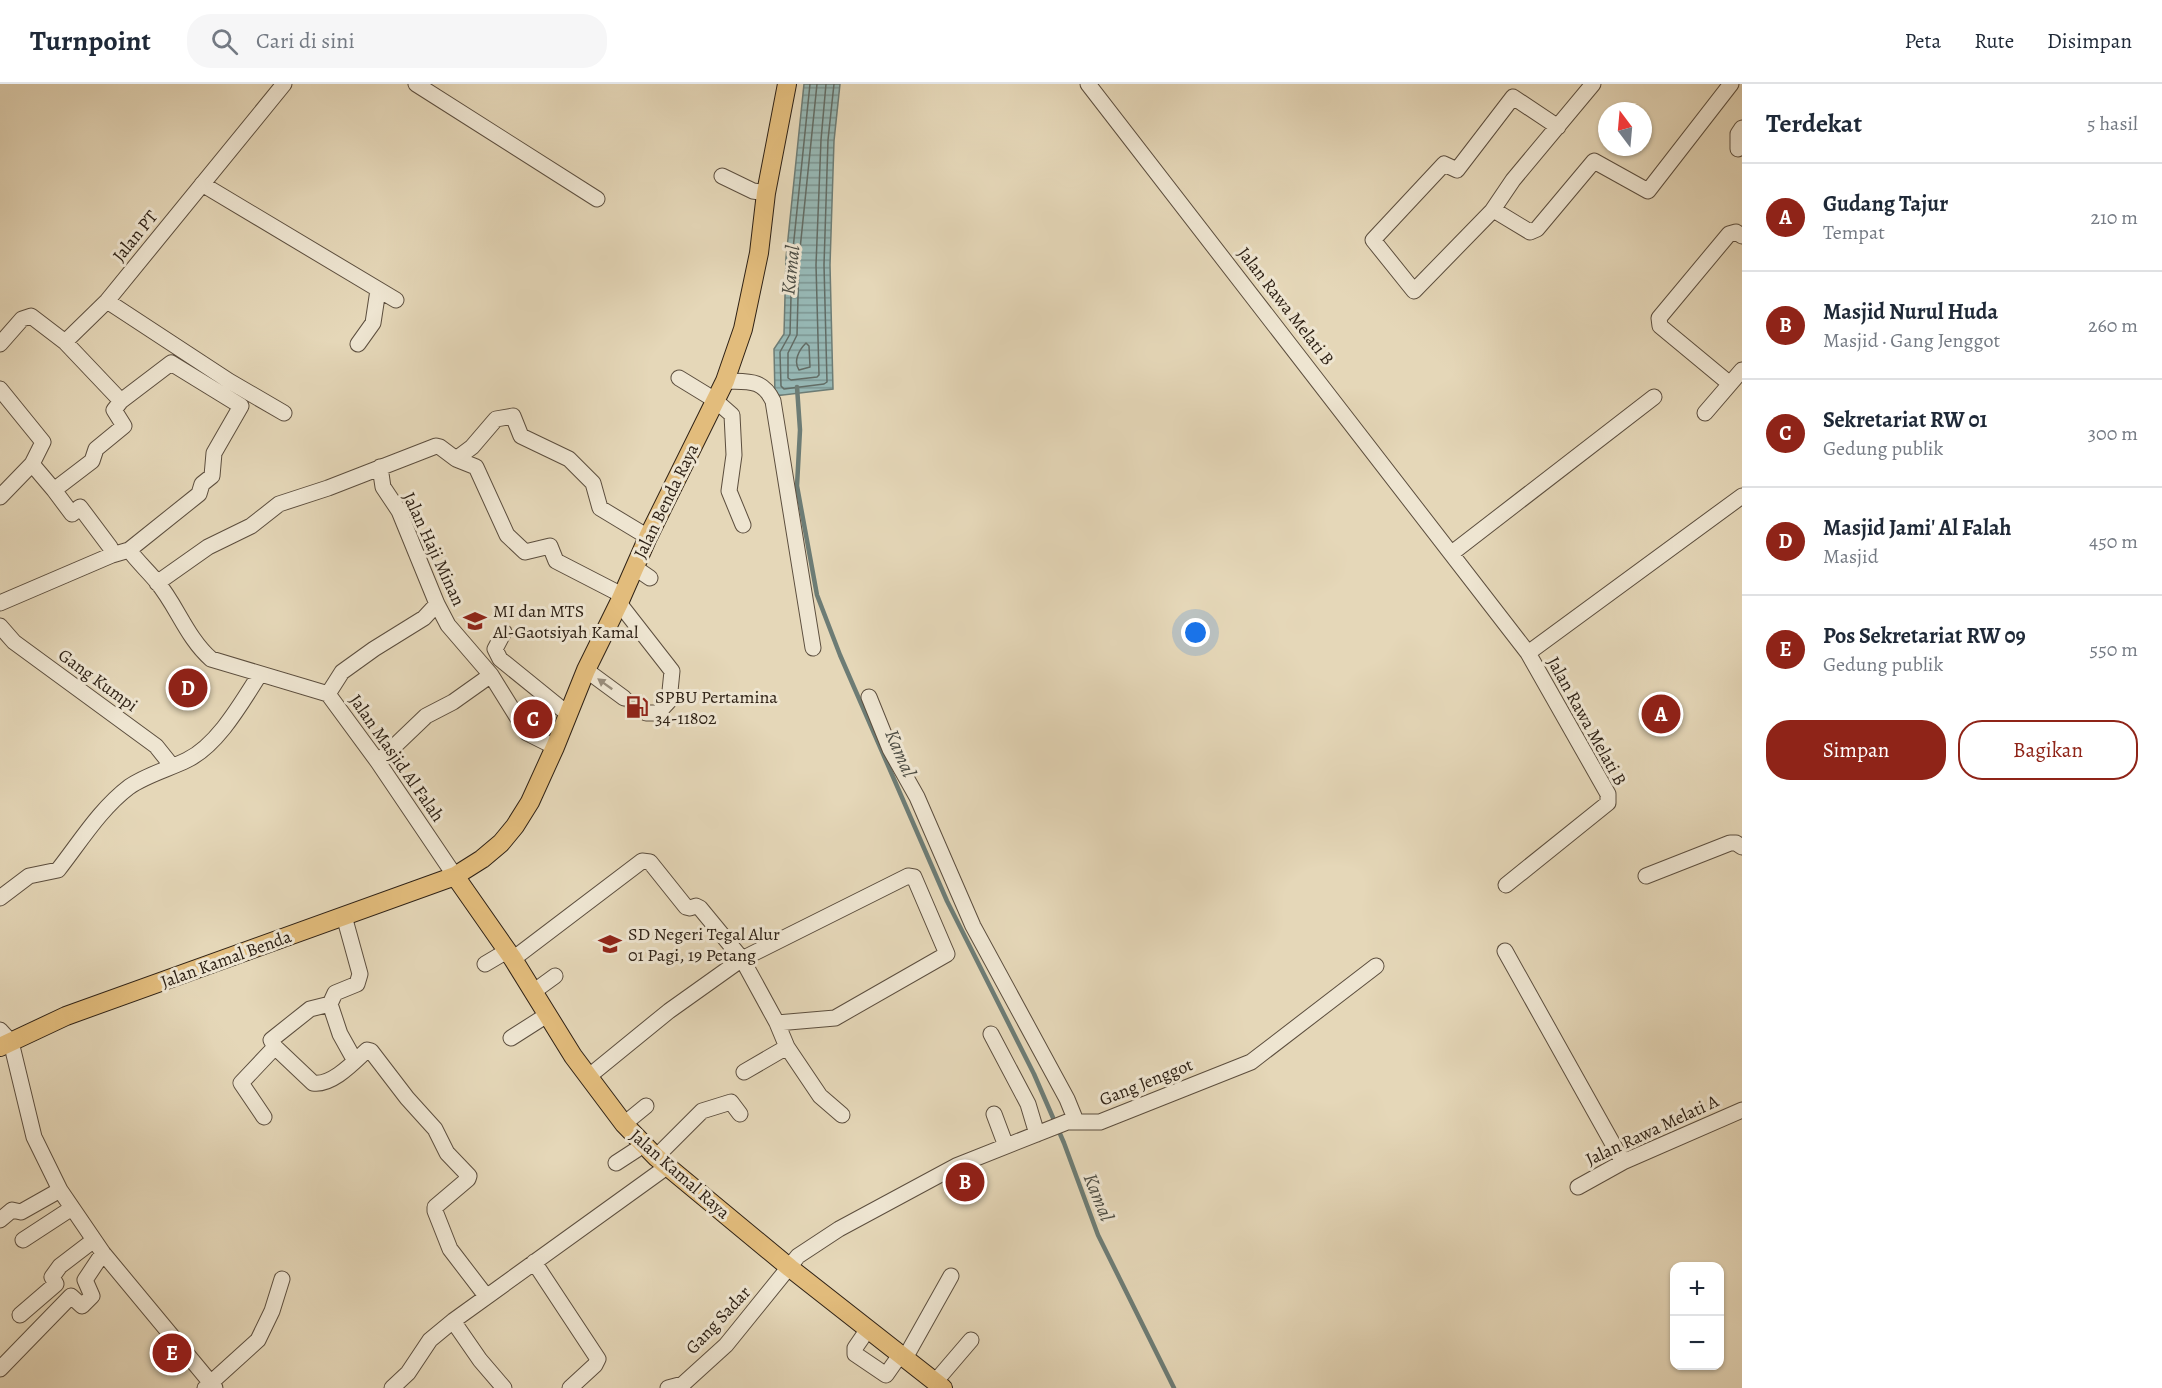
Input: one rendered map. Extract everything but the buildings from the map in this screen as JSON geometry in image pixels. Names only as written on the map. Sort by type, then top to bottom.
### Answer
[{"type":"main road","name":"Jalan Benda Raya","points":[[455,876],[482,859],[508,834],[551,771],[555,747],[586,670],[622,602],[644,573],[648,537],[725,381],[745,318],[759,253],[766,193],[788,84]]},
{"type":"main road","name":"Jalan Kamal Benda","points":[[4,1040],[455,876]]},
{"type":"main road","name":"Jalan Kamal Raya","points":[[455,876],[588,1077],[624,1124],[642,1143],[662,1161],[694,1178],[790,1268],[939,1385]]},
{"type":"street","name":"Jalan PT","points":[[64,342],[107,301],[284,84]]},
{"type":"street","points":[[416,84],[597,199]]},
{"type":"street","name":"Jalan Rawa Melati B","points":[[1088,84],[1528,653],[1609,797],[1608,803],[1506,885]]},
{"type":"street","points":[[1558,127],[1513,97],[1457,170],[1444,164],[1373,240],[1414,291],[1492,211],[1513,180],[1558,127],[1593,84]]},
{"type":"street","points":[[1492,211],[1530,232],[1537,229],[1594,161],[1648,191],[1731,84]]},
{"type":"street","points":[[1738,149],[1738,134],[1742,128]]},
{"type":"street","points":[[722,176],[753,190],[766,193]]},
{"type":"street","points":[[202,184],[396,300]]},
{"type":"street","points":[[1730,384],[1660,326],[1658,321],[1729,234],[1736,232],[1742,236]]},
{"type":"street","points":[[358,344],[373,323],[378,290]]},
{"type":"street","points":[[107,301],[229,381],[284,413]]},
{"type":"street","points":[[0,344],[22,319],[31,316],[64,342],[121,401]]},
{"type":"street","points":[[0,603],[112,555],[129,550],[199,494],[202,484],[212,477],[214,453],[241,406],[171,363],[121,401],[114,410],[124,426],[96,449],[92,461],[54,490]]},
{"type":"street","points":[[1705,412],[1742,370]]},
{"type":"street","points":[[679,378],[715,400],[732,415],[734,455],[729,491],[742,525]]},
{"type":"street","points":[[725,381],[754,382],[768,390],[773,400],[813,648]]},
{"type":"street","points":[[0,389],[43,442],[32,464],[0,496]]},
{"type":"street","points":[[1452,553],[1654,397]]},
{"type":"street","points":[[456,459],[472,447],[496,418],[513,416],[521,436],[569,459],[593,483],[600,508],[648,537]]},
{"type":"street","points":[[157,583],[208,547],[251,526],[279,504],[328,488],[436,446],[440,447],[456,459],[476,468],[507,535],[525,552],[550,546],[556,561],[622,602],[636,625],[672,671],[669,701],[658,713],[646,713]]},
{"type":"street","points":[[32,464],[72,514],[80,507],[110,547],[112,555]]},
{"type":"street","name":"Jalan Haji Minan","points":[[380,467],[383,487],[399,511],[437,604],[448,625],[491,675],[527,733],[555,747]]},
{"type":"street","points":[[1528,653],[1742,496]]},
{"type":"street","name":"Jalan Masjid Al Falah","points":[[129,550],[157,583],[200,650],[211,659],[328,694],[378,762],[455,876]]},
{"type":"street","points":[[328,694],[342,672],[424,618],[437,604]]},
{"type":"street","name":"Gang Kumpi","points":[[0,626],[14,642],[156,746],[172,766]]},
{"type":"street","points":[[504,632],[495,649],[500,659],[568,714]]},
{"type":"street","points":[[586,670],[624,698]]},
{"type":"street","points":[[0,897],[29,876],[58,870],[102,813],[130,787],[188,760],[207,747],[242,703],[260,674]]},
{"type":"street","points":[[378,762],[426,716],[453,702],[491,675]]},
{"type":"street","points":[[869,697],[890,749],[917,797],[973,926],[1067,1099],[1071,1122]]},
{"type":"street","points":[[1646,876],[1730,843],[1736,843],[1742,847]]},
{"type":"street","points":[[489,967],[510,956],[646,860],[655,867],[686,907],[700,908],[742,958],[777,1023],[787,1047],[820,1096],[842,1116]]},
{"type":"street","points":[[588,1077],[669,1011],[742,958],[908,876],[914,878],[946,954],[835,1018],[777,1023]]},
{"type":"street","points":[[344,916],[360,974],[359,981],[335,993],[330,1004],[340,1034],[355,1060]]},
{"type":"street","points":[[1505,951],[1623,1162]]},
{"type":"street","name":"Gang Jenggot","points":[[790,1268],[798,1256],[839,1229],[956,1166],[1071,1122],[1100,1122],[1251,1062],[1376,966]]},
{"type":"street","points":[[533,992],[555,976]]},
{"type":"street","points":[[330,1004],[310,1009],[271,1040],[275,1047],[313,1083],[319,1084],[327,1082],[367,1050],[371,1051],[407,1098],[435,1129],[447,1153],[469,1176],[435,1207],[435,1211],[450,1249],[486,1296]]},
{"type":"street","points":[[511,1038],[547,1015]]},
{"type":"street","points":[[991,1034],[1042,1132]]},
{"type":"street","points":[[4,1040],[34,1137],[60,1190],[94,1240],[210,1386],[258,1340],[272,1311],[282,1279]]},
{"type":"street","points":[[264,1117],[241,1083],[275,1047]]},
{"type":"street","points":[[744,1072],[787,1047]]},
{"type":"street","points":[[392,1388],[408,1373],[430,1340],[662,1161],[702,1111],[731,1102],[740,1114]]},
{"type":"street","points":[[624,1124],[646,1106]]},
{"type":"street","name":"Jalan Rawa Melati A","points":[[1578,1187],[1623,1162],[1742,1110]]},
{"type":"street","points":[[994,1114],[1006,1146]]},
{"type":"street","points":[[616,1163],[636,1150],[642,1143]]},
{"type":"street","points":[[0,1220],[12,1210],[21,1212],[60,1190]]},
{"type":"street","points":[[23,1240],[72,1208]]},
{"type":"street","points":[[20,1315],[56,1284],[52,1277],[60,1266],[94,1240]]},
{"type":"street","points":[[0,1369],[71,1296],[82,1306],[92,1296],[85,1280],[104,1253]]},
{"type":"street","points":[[534,1262],[598,1359],[595,1365],[570,1388]]},
{"type":"street","name":"Gang Sadar","points":[[668,1388],[683,1384],[726,1345],[790,1268]]},
{"type":"street","points":[[868,1329],[855,1348],[855,1354],[886,1375],[902,1357],[951,1276]]},
{"type":"street","points":[[453,1321],[480,1360],[504,1388]]},
{"type":"street","points":[[939,1385],[971,1340]]},
{"type":"water","points":[[804,84],[840,84],[834,141],[830,265],[833,389],[775,396],[774,349],[784,334],[786,258]]},
{"type":"waterway","name":"Kamal","points":[[797,387],[800,430],[797,486],[817,595],[840,655],[947,901],[1034,1074],[1064,1143],[1098,1235],[1174,1388]]},
{"type":"tunnel","points":[[624,698],[646,713]]},
{"type":"place","name":"MI dan MTS Al-Gaotsiyah Kamal","points":[[475,621]]},
{"type":"place","name":"Masjid Jami' Al Falah","points":[[188,688]]},
{"type":"place","name":"SPBU Pertamina 34-11802","points":[[637,707]]},
{"type":"place","name":"Gudang Tajur","points":[[1661,714]]},
{"type":"place","name":"Sekretariat RW 01","points":[[533,719]]},
{"type":"place","name":"SD Negeri Tegal Alur 01 Pagi, 19 Petang","points":[[610,944]]},
{"type":"place","name":"Masjid Nurul Huda","points":[[965,1182]]},
{"type":"place","name":"Pos Sekretariat RW 09","points":[[172,1353]]}]
